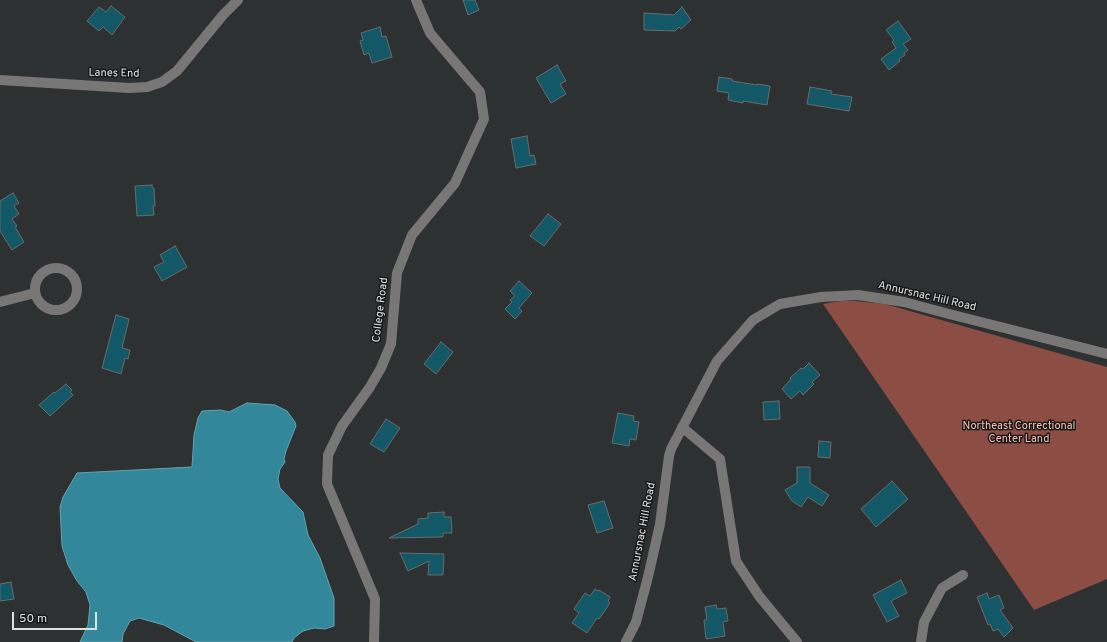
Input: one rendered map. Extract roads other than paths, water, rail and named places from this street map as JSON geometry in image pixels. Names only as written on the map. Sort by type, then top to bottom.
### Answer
[{"type":"street","name":"Lanes End","points":[[0,80],[129,88],[147,87],[162,82],[177,71],[223,15],[238,0]]},
{"type":"street","name":"College Road","points":[[374,642],[375,599],[327,484],[328,455],[342,426],[370,387],[381,368],[391,344],[398,273],[412,235],[455,183],[484,119],[480,92],[430,33],[416,0]]},
{"type":"street","points":[[54,268],[66,270],[71,274],[77,284],[76,298],[67,308],[60,310],[54,311],[41,305],[37,300],[35,293],[37,279],[47,270],[54,268]]},
{"type":"street","points":[[0,302],[35,293]]},
{"type":"street","name":"Annursnac Hill Road","points":[[626,642],[636,622],[648,577],[660,524],[671,449],[717,361],[753,320],[780,304],[821,297],[858,294],[904,302],[1107,354]]},
{"type":"street","points":[[682,427],[720,459],[736,560],[759,596],[797,642]]},
{"type":"street","points":[[920,642],[924,622],[942,588],[963,576]]},
{"type":"water","points":[[247,403],[275,405],[287,411],[295,422],[296,426],[286,451],[284,459],[285,462],[280,469],[278,479],[280,488],[303,512],[308,535],[320,558],[334,598],[334,626],[325,629],[314,628],[303,631],[294,638],[292,642],[196,642],[164,625],[139,618],[130,621],[123,634],[122,642],[80,642],[88,625],[90,605],[86,592],[77,581],[68,565],[62,546],[60,507],[63,497],[77,473],[192,467],[194,435],[198,418],[202,411],[221,410],[229,412]]},
{"type":"park label","name":"Northeast Correctional Center Land","points":[[1019,433]]}]
